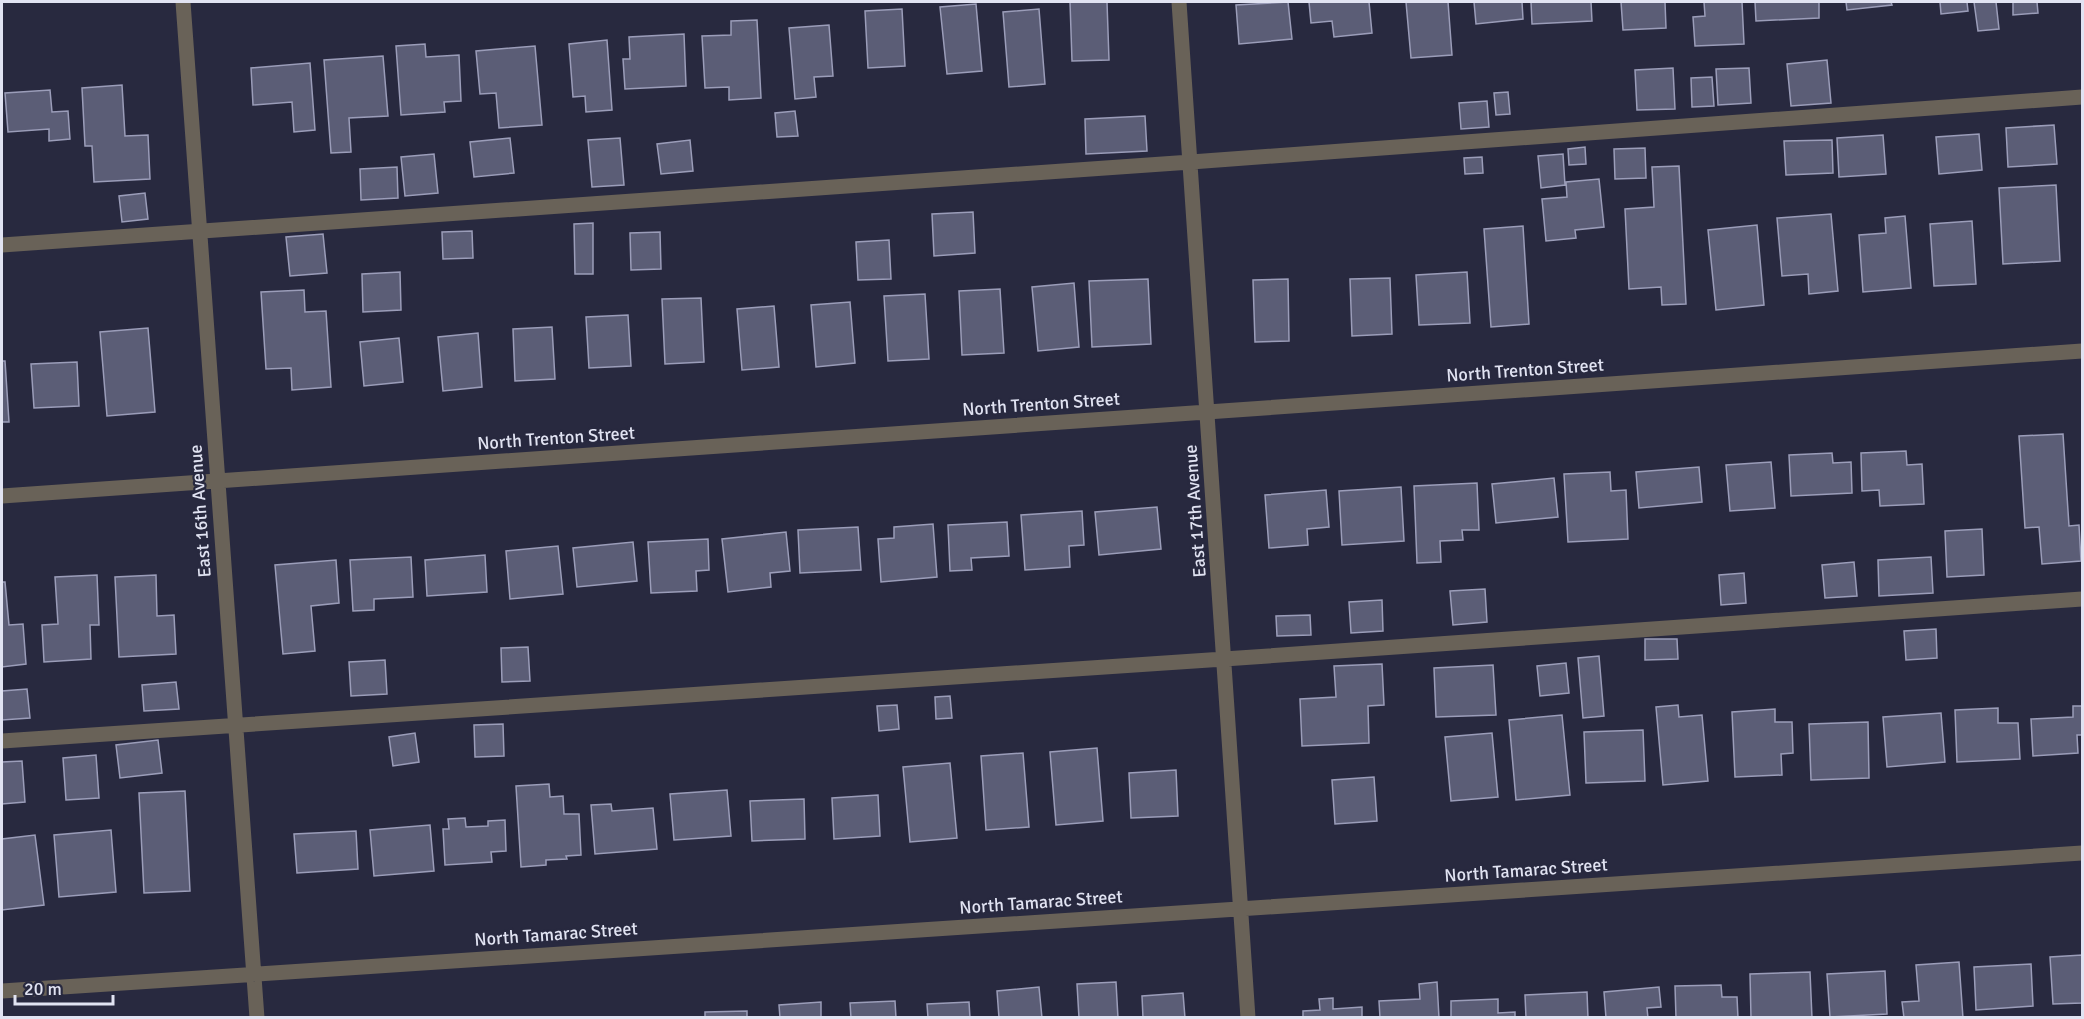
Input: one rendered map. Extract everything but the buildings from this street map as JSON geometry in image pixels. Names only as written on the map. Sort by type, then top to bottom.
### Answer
[{"type":"street","name":"East 16th Avenue","points":[[183,2],[257,1017]]},
{"type":"street","name":"East 17th Avenue","points":[[1179,2],[1248,1017]]},
{"type":"street","points":[[2,245],[2082,97]]},
{"type":"street","name":"North Trenton Street","points":[[2,496],[2082,351]]},
{"type":"street","points":[[2,741],[2082,599]]},
{"type":"street","name":"North Tamarac Street","points":[[2,991],[2082,853]]}]
